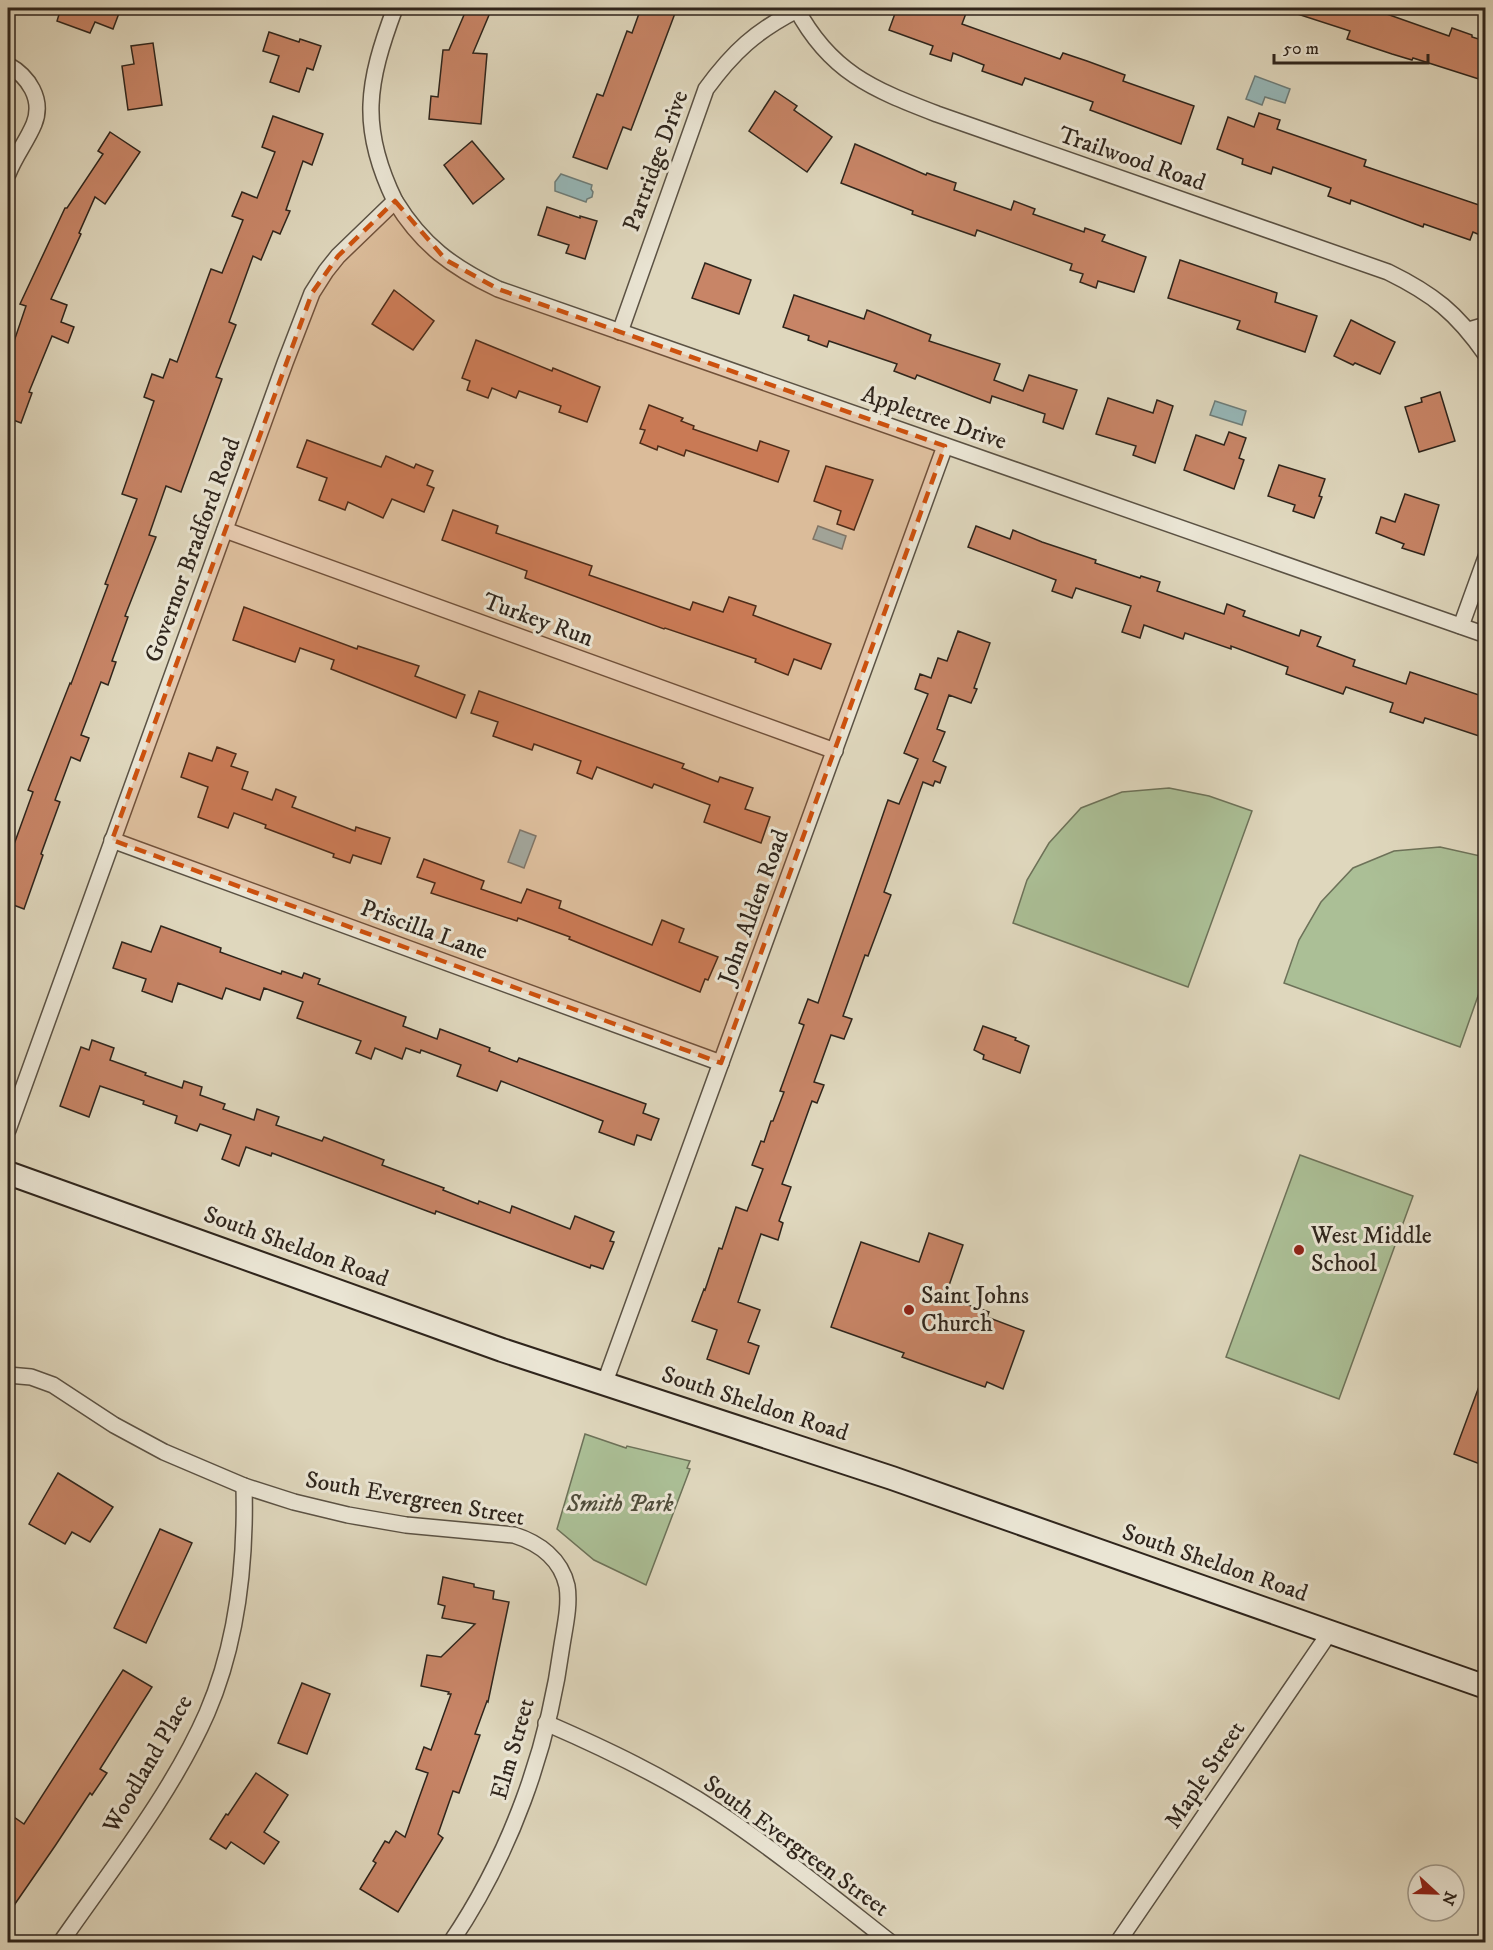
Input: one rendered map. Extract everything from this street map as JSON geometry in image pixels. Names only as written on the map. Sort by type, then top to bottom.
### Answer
[{"type":"main road","name":"South Sheldon Road","points":[[8,1173],[502,1350],[892,1478],[1485,1688]]},
{"type":"street","points":[[395,8],[377,58],[371,90],[370,123],[374,149],[382,174],[395,201]]},
{"type":"street","name":"Trailwood Road","points":[[796,9],[814,38],[832,59],[881,93],[1388,272],[1418,287],[1455,315],[1485,355]]},
{"type":"street","name":"Partridge Drive","points":[[620,332],[706,89],[726,62],[747,42],[771,23],[796,9]]},
{"type":"street","points":[[8,65],[22,74],[32,86],[37,104],[35,122],[8,174]]},
{"type":"street","name":"Appletree Drive","points":[[395,201],[425,242],[446,260],[469,275],[498,289],[1485,635]]},
{"type":"street","name":"Governor Bradford Road","points":[[8,1130],[312,292],[338,256],[395,201]]},
{"type":"street","points":[[1468,330],[1485,325]]},
{"type":"street","name":"John Alden Road","points":[[604,1382],[945,446]]},
{"type":"street","name":"Turkey Run","points":[[225,530],[835,751]]},
{"type":"street","points":[[1461,626],[1485,557]]},
{"type":"street","name":"Priscilla Lane","points":[[112,840],[721,1063]]},
{"type":"street","name":"South Evergreen Street","points":[[8,1375],[32,1377],[53,1385],[114,1425],[165,1452],[244,1486],[294,1502],[348,1515],[406,1525],[514,1535],[543,1548],[552,1557]]},
{"type":"street","name":"Woodland Place","points":[[61,1942],[158,1800],[190,1747],[207,1713],[226,1657],[240,1591],[245,1524],[244,1486]]},
{"type":"street","name":"Elm Street","points":[[451,1942],[487,1881],[517,1818],[534,1771],[559,1671],[568,1601],[567,1585],[552,1557]]},
{"type":"street","name":"Maple Street","points":[[1118,1942],[1330,1632]]},
{"type":"street","name":"South Evergreen Street","points":[[546,1723],[634,1764],[718,1813],[788,1861],[890,1942]]},
{"type":"highlighted area","points":[[395,201],[446,260],[498,289],[945,446],[721,1063],[112,840],[312,293],[338,256]]},
{"type":"green space","points":[[1169,788],[1209,796],[1252,811],[1188,987],[1013,923],[1027,880],[1049,843],[1081,808],[1122,792]]},
{"type":"green space","points":[[1440,847],[1485,857],[1485,976],[1460,1047],[1284,983],[1299,940],[1321,902],[1353,868],[1394,851]]},
{"type":"green space","points":[[1300,1155],[1413,1196],[1339,1399],[1226,1357]]},
{"type":"green space","name":"Smith Park","points":[[585,1434],[626,1448],[627,1446],[690,1461],[687,1468],[690,1469],[646,1585],[594,1560],[557,1529]]},
{"type":"water","points":[[1255,76],[1290,89],[1285,103],[1265,97],[1262,105],[1246,99]]},
{"type":"water","points":[[561,174],[592,185],[592,197],[586,202],[555,191],[555,182]]},
{"type":"water","points":[[1215,401],[1246,411],[1242,425],[1210,415]]},
{"type":"water","points":[[818,526],[846,536],[842,549],[813,539]]},
{"type":"water","points":[[520,830],[536,836],[524,868],[508,862]]},
{"type":"building","points":[[61,8],[121,8],[113,29],[95,22],[90,33],[57,21]]},
{"type":"building","points":[[467,8],[492,8],[473,53],[487,54],[481,124],[429,119],[431,96],[438,97],[443,50],[449,50]]},
{"type":"building","points":[[641,8],[677,8],[631,130],[623,127],[607,169],[573,157],[597,94],[603,96],[627,31],[632,33]]},
{"type":"building","points":[[897,8],[968,8],[962,24],[1060,59],[1063,53],[1087,61],[1125,75],[1123,81],[1194,106],[1181,144],[1090,110],[1093,102],[1025,78],[1022,85],[982,71],[984,65],[953,53],[951,61],[930,54],[933,46],[889,30]]},
{"type":"building","points":[[1288,8],[1382,8],[1381,12],[1449,36],[1452,28],[1472,35],[1472,37],[1485,41],[1485,81],[1347,39],[1350,31],[1288,11]]},
{"type":"building","points":[[269,32],[299,42],[300,39],[321,46],[313,70],[307,68],[299,92],[270,82],[279,56],[263,51]]},
{"type":"building","points":[[153,43],[162,105],[128,110],[122,66],[134,64],[131,46]]},
{"type":"building","points":[[775,91],[797,106],[794,110],[832,137],[807,172],[749,131]]},
{"type":"building","points":[[1259,113],[1280,120],[1277,129],[1366,160],[1364,166],[1485,207],[1485,237],[1473,232],[1470,240],[1424,224],[1423,227],[1351,200],[1350,204],[1328,196],[1331,188],[1273,167],[1271,174],[1242,164],[1243,159],[1217,149],[1228,117],[1254,127]]},
{"type":"building","points":[[273,116],[323,134],[312,165],[303,161],[286,210],[290,211],[280,234],[273,231],[261,260],[253,256],[229,322],[236,325],[216,377],[222,379],[181,492],[166,486],[149,535],[156,537],[125,616],[128,617],[112,661],[116,662],[108,685],[101,682],[81,735],[89,738],[80,761],[71,757],[55,800],[60,802],[24,909],[8,903],[8,861],[33,792],[28,790],[71,684],[137,499],[122,494],[154,401],[144,397],[152,374],[163,378],[170,359],[177,362],[211,269],[222,273],[243,220],[232,216],[242,192],[257,198],[275,152],[262,147]]},
{"type":"building","points":[[110,132],[140,152],[105,204],[95,197],[79,233],[81,234],[51,299],[67,305],[61,322],[74,327],[68,343],[52,336],[29,392],[32,393],[21,423],[8,418],[8,359],[26,306],[20,304],[65,208],[103,154],[98,151]]},
{"type":"building","points":[[472,141],[504,179],[473,204],[444,165]]},
{"type":"building","points":[[855,144],[926,175],[927,173],[956,183],[954,190],[1011,210],[1014,201],[1035,209],[1033,214],[1084,232],[1085,228],[1105,235],[1102,241],[1146,257],[1134,292],[1098,281],[1096,288],[1080,282],[1083,274],[1070,270],[1072,264],[977,230],[975,236],[912,214],[913,211],[841,183]]},
{"type":"building","points":[[547,207],[597,221],[585,259],[566,253],[569,245],[538,235]]},
{"type":"building","points":[[1180,260],[1277,293],[1275,302],[1317,316],[1305,352],[1237,329],[1240,321],[1168,298]]},
{"type":"building","points":[[705,263],[751,280],[739,314],[692,298]]},
{"type":"building","points":[[394,290],[434,321],[413,350],[372,324]]},
{"type":"building","points":[[794,295],[864,319],[867,310],[931,335],[929,341],[1000,364],[994,380],[1023,391],[1029,375],[1077,390],[1063,429],[1043,422],[1045,414],[992,396],[990,403],[917,375],[915,379],[894,371],[897,364],[829,341],[827,347],[808,340],[809,336],[783,327]]},
{"type":"building","points":[[1351,320],[1395,342],[1380,374],[1334,356]]},
{"type":"building","points":[[476,340],[552,371],[553,368],[600,387],[587,422],[559,412],[561,406],[519,391],[516,398],[492,388],[488,398],[467,390],[470,381],[462,378]]},
{"type":"building","points":[[1440,392],[1455,441],[1419,452],[1405,407],[1422,402],[1421,398]]},
{"type":"building","points":[[1108,398],[1153,413],[1157,400],[1173,406],[1155,463],[1133,455],[1136,446],[1096,434]]},
{"type":"building","points":[[649,405],[683,418],[681,421],[694,426],[693,429],[757,451],[760,441],[789,451],[778,482],[686,450],[684,456],[658,446],[657,450],[640,443],[645,430],[640,429]]},
{"type":"building","points":[[1229,432],[1246,438],[1239,458],[1244,460],[1234,489],[1184,470],[1196,435],[1224,445]]},
{"type":"building","points":[[307,440],[381,467],[386,456],[414,468],[416,464],[433,471],[427,485],[434,488],[424,512],[392,499],[383,518],[348,502],[345,510],[319,500],[327,478],[297,467]]},
{"type":"building","points":[[1279,465],[1325,479],[1319,496],[1322,497],[1314,518],[1293,511],[1295,505],[1268,496]]},
{"type":"building","points":[[826,466],[873,480],[854,530],[837,524],[841,511],[814,501]]},
{"type":"building","points":[[1405,494],[1439,505],[1424,555],[1402,548],[1404,544],[1376,533],[1381,517],[1395,522]]},
{"type":"building","points":[[453,510],[498,526],[496,533],[592,566],[589,575],[690,610],[693,602],[723,612],[729,597],[756,606],[753,615],[831,644],[821,669],[794,659],[788,675],[755,662],[756,659],[664,629],[525,578],[527,571],[442,540]]},
{"type":"building","points":[[976,526],[1010,539],[1013,530],[1096,560],[1095,563],[1160,582],[1157,591],[1224,614],[1227,604],[1245,611],[1243,616],[1299,636],[1301,630],[1321,637],[1317,646],[1355,660],[1353,666],[1406,684],[1410,672],[1485,697],[1485,738],[1425,718],[1423,723],[1390,712],[1393,703],[1346,687],[1343,694],[1286,674],[1288,667],[1231,646],[1231,649],[1185,633],[1183,639],[1144,625],[1140,638],[1122,632],[1131,606],[1076,588],[1072,598],[1052,591],[1056,580],[968,547]]},
{"type":"building","points":[[244,607],[357,649],[358,646],[419,666],[415,676],[465,695],[456,718],[331,669],[334,660],[300,648],[295,662],[233,640]]},
{"type":"building","points":[[958,631],[990,643],[971,703],[949,695],[937,729],[945,732],[933,761],[946,767],[940,783],[935,781],[933,786],[923,782],[884,892],[891,895],[868,956],[865,955],[843,1016],[852,1019],[844,1039],[831,1035],[814,1082],[824,1085],[817,1103],[812,1101],[782,1184],[791,1187],[779,1221],[783,1223],[778,1240],[761,1234],[738,1302],[760,1310],[748,1342],[759,1346],[749,1374],[707,1359],[717,1330],[692,1321],[719,1248],[722,1249],[736,1207],[747,1211],[763,1169],[752,1165],[784,1092],[780,1091],[804,1025],[799,1023],[808,999],[818,1003],[888,800],[899,804],[918,759],[904,753],[928,694],[915,689],[920,674],[931,678],[938,658],[947,661]]},
{"type":"building","points":[[479,691],[684,764],[682,768],[718,782],[720,777],[753,788],[745,809],[770,817],[761,843],[704,822],[710,805],[654,784],[652,788],[597,767],[592,779],[577,773],[581,761],[534,744],[532,750],[493,736],[498,722],[471,713]]},
{"type":"building","points":[[217,747],[236,754],[231,766],[248,772],[242,789],[272,800],[276,789],[296,797],[292,807],[355,831],[356,827],[390,838],[381,864],[353,855],[350,863],[333,857],[334,854],[265,828],[266,825],[234,813],[228,828],[198,817],[208,787],[181,777],[189,753],[212,761]]},
{"type":"building","points":[[424,859],[484,881],[481,889],[521,903],[527,889],[561,901],[559,908],[652,945],[662,920],[684,929],[679,942],[718,957],[700,992],[569,939],[570,937],[518,918],[517,921],[431,893],[435,883],[417,877]]},
{"type":"building","points":[[161,926],[221,948],[220,952],[281,974],[282,971],[302,978],[304,973],[320,979],[318,984],[406,1017],[403,1026],[437,1039],[440,1029],[490,1048],[489,1051],[517,1062],[519,1058],[646,1104],[643,1113],[659,1119],[651,1140],[637,1135],[634,1145],[599,1132],[603,1121],[501,1081],[497,1091],[457,1076],[461,1065],[421,1050],[420,1053],[406,1048],[402,1059],[375,1048],[371,1059],[356,1053],[361,1041],[297,1018],[303,1002],[264,988],[260,1000],[226,988],[222,999],[178,983],[172,1002],[142,991],[146,979],[113,968],[122,942],[151,952]]},
{"type":"building","points":[[983,1026],[1016,1038],[1015,1040],[1029,1046],[1020,1073],[983,1059],[984,1055],[974,1050]]},
{"type":"building","points":[[92,1040],[114,1048],[110,1060],[146,1073],[145,1075],[182,1088],[184,1081],[202,1087],[200,1095],[225,1104],[223,1109],[254,1120],[257,1109],[279,1117],[276,1125],[322,1141],[324,1137],[384,1160],[382,1165],[444,1188],[443,1190],[478,1204],[479,1201],[510,1213],[512,1206],[570,1229],[575,1216],[614,1232],[610,1241],[614,1242],[603,1269],[591,1265],[590,1268],[436,1211],[435,1214],[272,1153],[271,1156],[246,1147],[239,1166],[222,1159],[231,1135],[200,1124],[197,1131],[175,1123],[177,1116],[143,1104],[144,1101],[100,1086],[89,1117],[60,1106],[81,1047],[89,1050]]},
{"type":"building","name":"Saint Johns Church","points":[[929,1233],[963,1245],[945,1297],[989,1312],[987,1317],[1024,1331],[1003,1389],[987,1382],[985,1387],[902,1357],[904,1353],[831,1327],[861,1242],[919,1262]]},
{"type":"building","points":[[1485,1373],[1485,1466],[1454,1454]]},
{"type":"building","points":[[58,1473],[113,1507],[90,1542],[72,1532],[65,1544],[29,1524]]},
{"type":"building","points":[[160,1529],[192,1543],[146,1643],[114,1628]]},
{"type":"building","points":[[443,1577],[494,1591],[493,1599],[509,1602],[488,1702],[475,1734],[480,1735],[459,1793],[453,1791],[438,1834],[443,1838],[398,1912],[360,1889],[376,1863],[373,1861],[385,1841],[389,1843],[396,1831],[405,1837],[428,1773],[416,1769],[424,1747],[431,1750],[451,1694],[421,1686],[427,1655],[441,1657],[475,1624],[442,1618],[445,1606],[438,1604]]},
{"type":"building","points":[[123,1670],[152,1687],[100,1769],[107,1773],[92,1795],[90,1793],[8,1914],[8,1813],[24,1824]]},
{"type":"building","points":[[302,1683],[330,1694],[307,1754],[278,1743]]},
{"type":"building","points":[[256,1773],[288,1795],[264,1832],[279,1842],[264,1864],[231,1842],[226,1849],[210,1839]]},
{"type":"place","name":"West Middle School","points":[[1299,1250]]},
{"type":"place","name":"Saint Johns Church","points":[[909,1310]]}]
